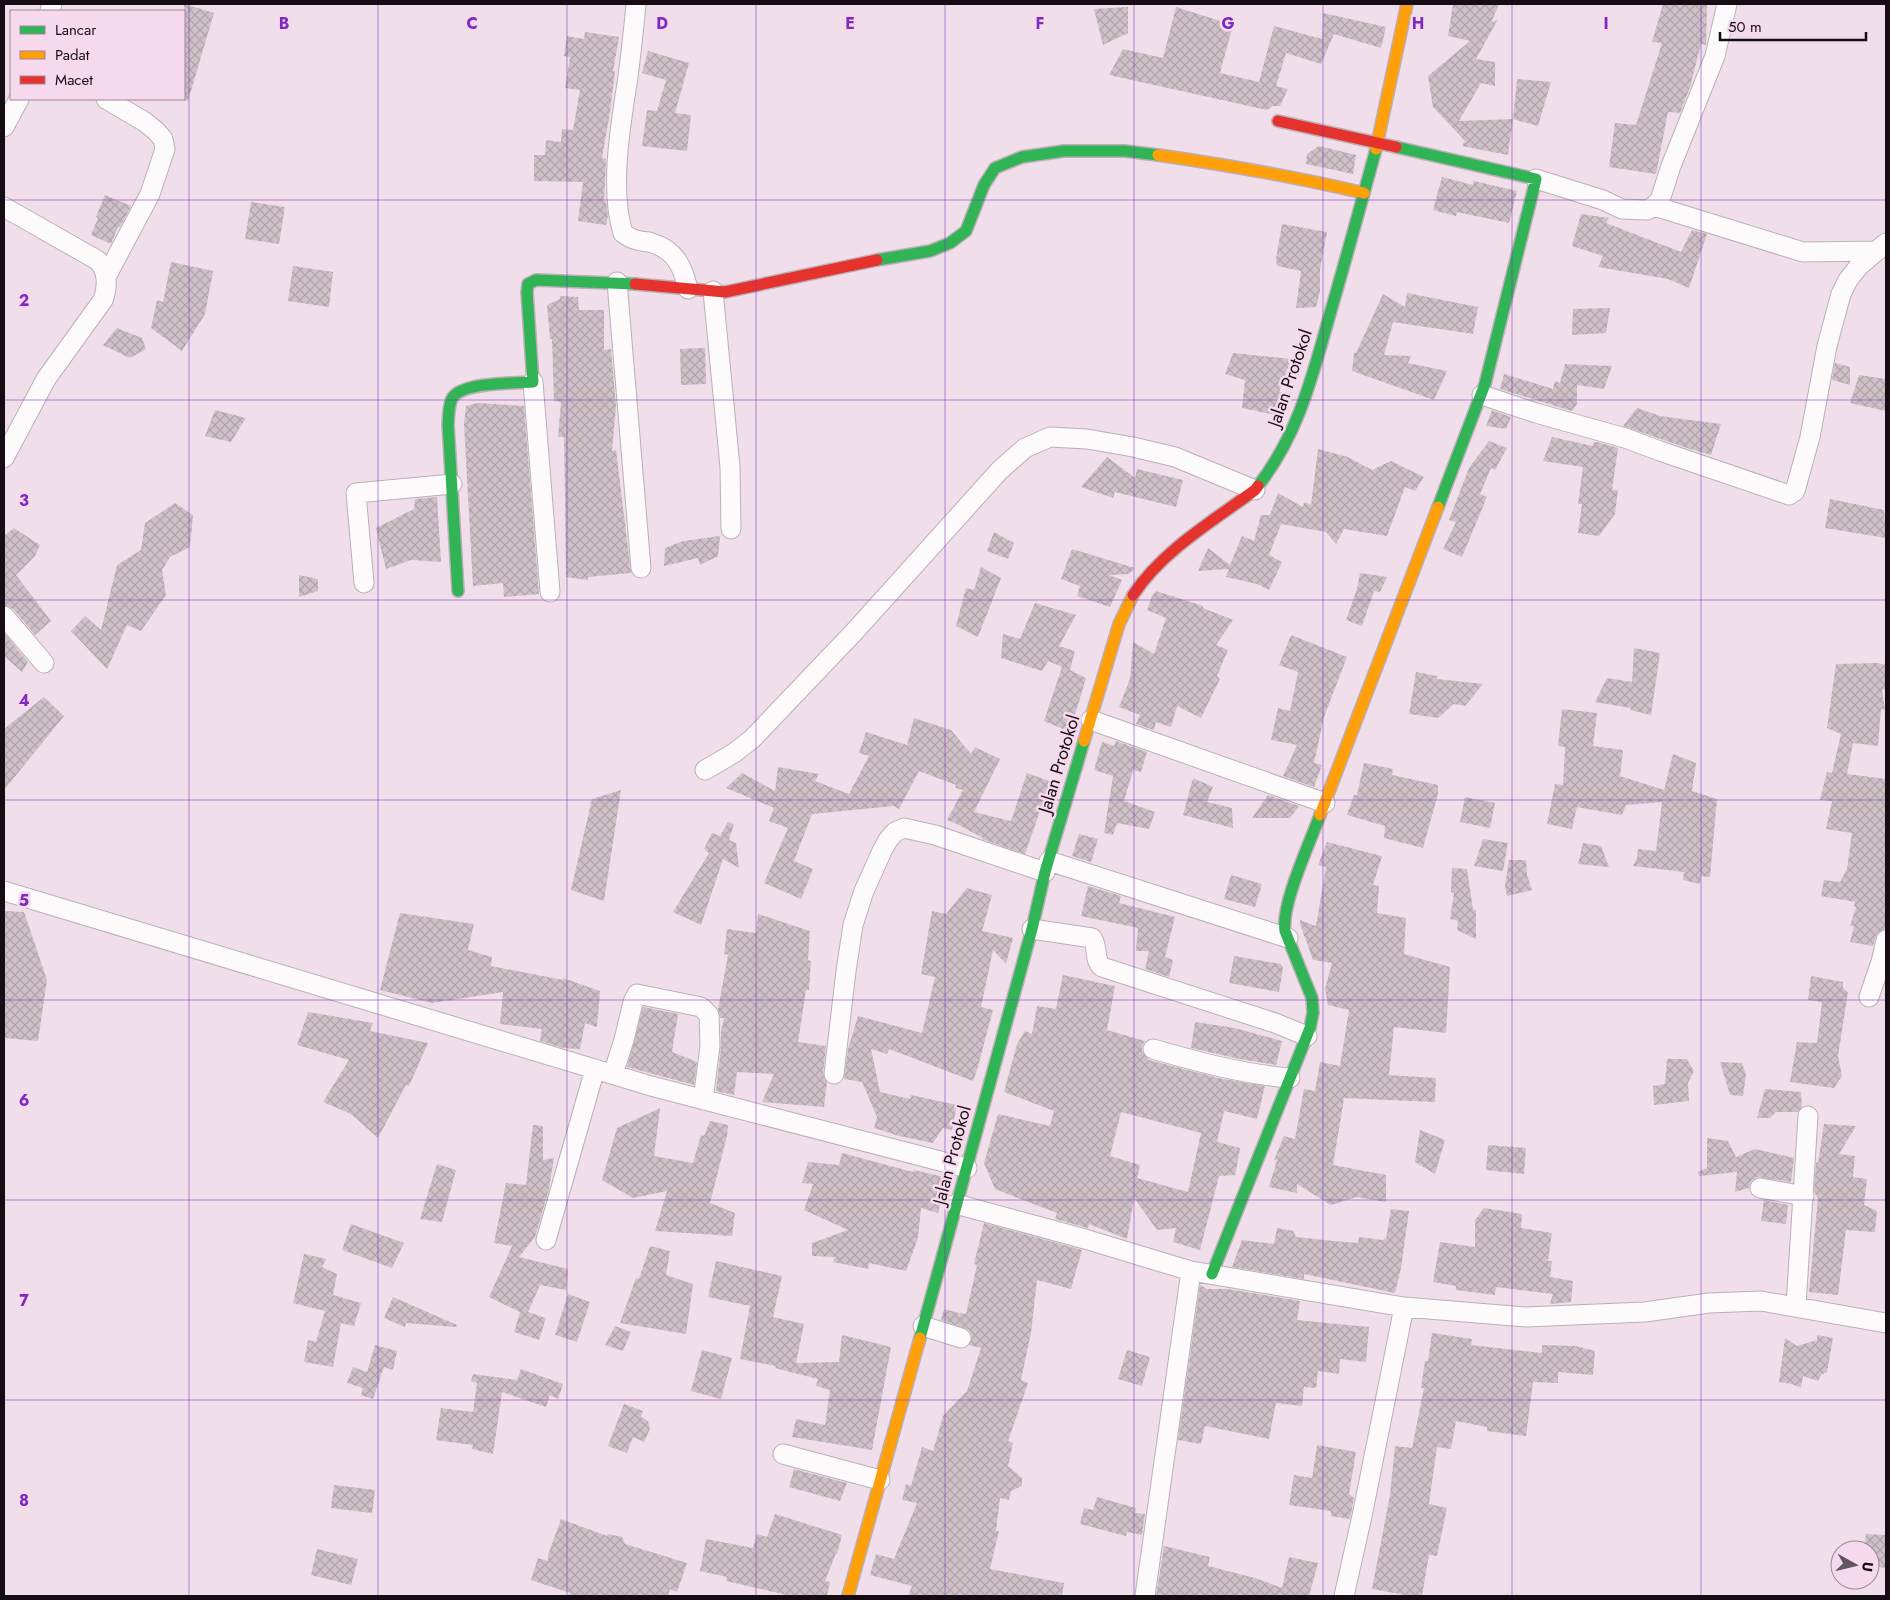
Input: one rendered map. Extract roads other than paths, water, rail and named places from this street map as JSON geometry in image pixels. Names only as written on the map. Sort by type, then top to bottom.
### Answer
[{"type":"street","points":[[636,4],[621,120],[618,163],[618,217],[623,233],[636,240],[652,242],[667,248],[678,260],[684,271],[688,289]]},
{"type":"street","name":"Jalan Protokol","points":[[848,1596],[924,1326],[1032,929],[1047,867],[1119,624],[1134,593],[1154,569],[1186,540],[1255,490],[1274,465],[1291,433],[1304,403],[1364,193],[1377,144],[1407,4]]},
{"type":"street","points":[[1278,121],[1536,179],[1603,200],[1622,209],[1647,210],[1660,200],[1671,166],[1714,56],[1727,4]]},
{"type":"street","points":[[4,127],[18,100]]},
{"type":"street","points":[[106,277],[150,194],[165,149],[163,139],[156,131],[145,122],[108,100]]},
{"type":"street","points":[[550,592],[527,292],[528,284],[536,280],[617,282],[725,292],[852,264],[930,251],[950,243],[966,231],[984,185],[995,168],[1022,157],[1064,151],[1125,151],[1206,162],[1318,182],[1364,193]]},
{"type":"street","points":[[1212,1274],[1290,1078],[1313,1013],[1312,998],[1284,924],[1286,907],[1482,395],[1536,179]]},
{"type":"street","points":[[1654,206],[1803,252],[1882,247]]},
{"type":"street","points":[[4,207],[97,260],[101,263],[106,277],[106,290],[103,300],[46,379],[4,458]]},
{"type":"street","points":[[1482,395],[1536,413],[1625,438],[1789,495],[1795,490],[1810,437],[1827,346],[1841,294],[1848,280],[1859,266],[1882,247]]},
{"type":"street","points":[[617,282],[641,568]]},
{"type":"street","points":[[713,291],[730,466],[731,529]]},
{"type":"street","points":[[458,591],[448,424],[453,396],[461,391],[500,384],[533,382]]},
{"type":"street","points":[[705,770],[734,753],[752,739],[855,631],[1000,470],[1025,448],[1050,437],[1087,439],[1133,447],[1176,457],[1255,490]]},
{"type":"street","points":[[364,583],[356,493],[452,484]]},
{"type":"street","points":[[4,616],[44,663]]},
{"type":"street","points":[[1091,720],[1325,803]]},
{"type":"street","points":[[834,1074],[853,925],[864,891],[882,850],[895,832],[904,828],[926,832],[1288,938]]},
{"type":"street","points":[[4,891],[651,1086],[967,1168]]},
{"type":"street","points":[[1032,929],[1092,938],[1096,945],[1097,961],[1102,967],[1274,1023],[1306,1036]]},
{"type":"street","points":[[1869,997],[1886,940]]},
{"type":"street","points":[[546,1240],[604,1071],[624,1040],[632,1002],[637,994],[701,1007],[709,1015],[710,1046],[703,1100]]},
{"type":"street","points":[[1153,1049],[1232,1070],[1261,1076],[1290,1078]]},
{"type":"street","points":[[1796,1306],[1808,1116]]},
{"type":"street","points":[[1760,1188],[1804,1196]]},
{"type":"street","points":[[956,1204],[1085,1239],[1191,1271],[1404,1307],[1526,1317],[1645,1312],[1709,1303],[1760,1301],[1886,1322]]},
{"type":"street","points":[[1145,1596],[1191,1271]]},
{"type":"street","points":[[1344,1596],[1404,1307]]},
{"type":"street","points":[[924,1326],[961,1338]]},
{"type":"street","points":[[783,1454],[880,1480]]}]
